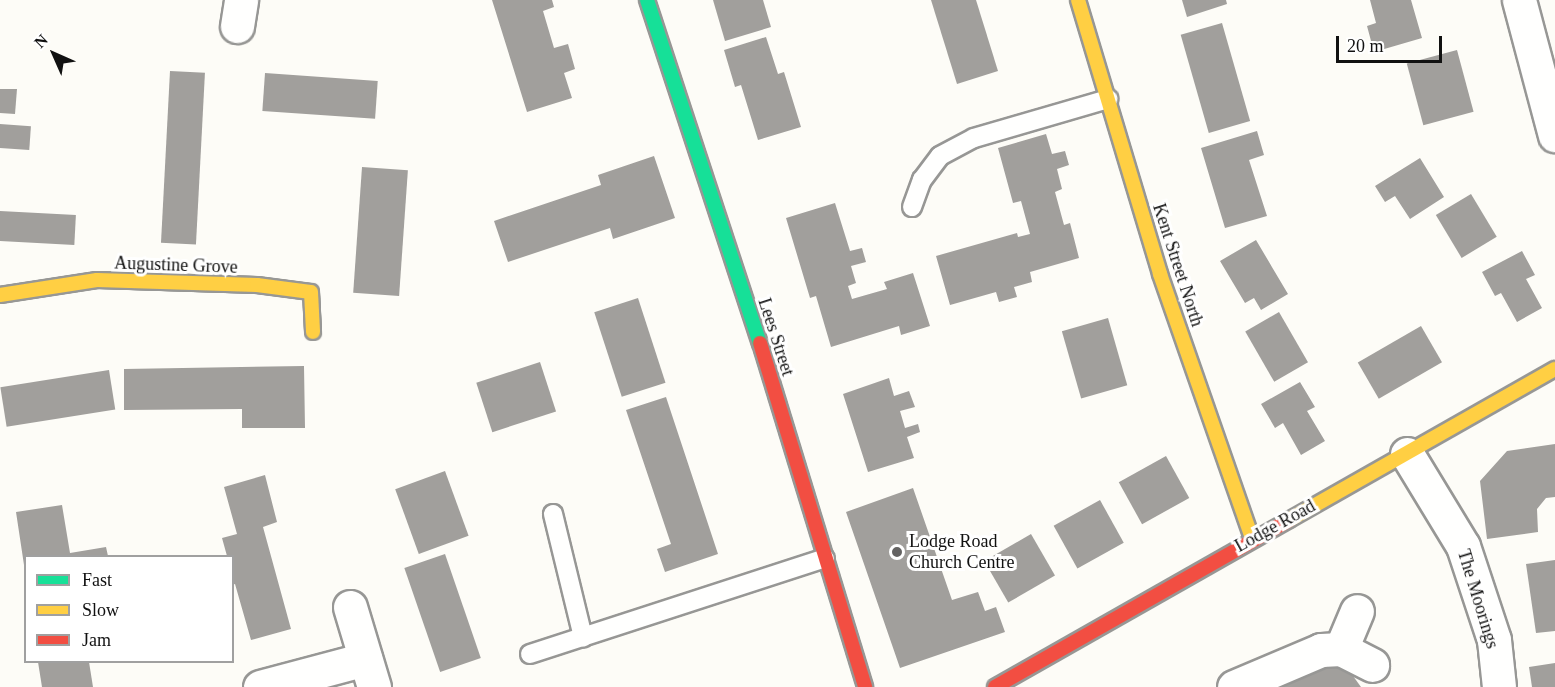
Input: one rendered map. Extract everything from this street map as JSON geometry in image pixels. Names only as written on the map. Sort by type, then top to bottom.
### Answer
[{"type":"street","name":"Lees Street","points":[[647,0],[778,398],[865,687]]},
{"type":"street","name":"Kent Street North","points":[[1078,0],[1160,274],[1251,538]]},
{"type":"street","points":[[1519,0],[1549,93],[1555,135]]},
{"type":"street","name":"Augustine Grove","points":[[0,295],[97,280],[257,285],[311,292],[313,332]]},
{"type":"street","name":"Lodge Road","points":[[997,687],[1251,538],[1407,454],[1555,369]]},
{"type":"street","name":"The Moorings","points":[[1407,454],[1463,546],[1494,640],[1499,687]]},
{"type":"street","points":[[260,687],[370,673],[350,607]]},
{"type":"street","points":[[1341,649],[1357,611]]},
{"type":"street","points":[[1234,687],[1321,650],[1341,649],[1372,665]]},
{"type":"lane","points":[[912,207],[922,180],[940,156],[974,138],[1108,99]]},
{"type":"lane","points":[[553,514],[583,637]]},
{"type":"lane","points":[[530,654],[825,558]]},
{"type":"building","points":[[492,0],[552,0],[554,7],[543,11],[554,48],[568,44],[575,69],[564,73],[572,98],[527,112]]},
{"type":"building","points":[[713,0],[763,0],[771,27],[725,41]]},
{"type":"building","points":[[931,0],[976,0],[998,71],[957,84]]},
{"type":"building","points":[[1182,0],[1226,0],[1227,4],[1187,17]]},
{"type":"building","points":[[1370,0],[1411,0],[1422,38],[1374,52],[1367,26],[1376,23]]},
{"type":"building","points":[[1222,23],[1250,121],[1209,133],[1181,35]]},
{"type":"building","points":[[766,37],[778,74],[784,72],[801,127],[758,140],[741,85],[735,87],[724,50]]},
{"type":"building","points":[[1457,50],[1474,112],[1423,125],[1407,63]]},
{"type":"building","points":[[170,71],[205,73],[196,245],[161,243]]},
{"type":"building","points":[[265,73],[378,81],[375,119],[262,111]]},
{"type":"building","points":[[0,89],[17,89],[15,114],[0,113]]},
{"type":"building","points":[[0,124],[31,126],[29,150],[0,148]]},
{"type":"building","points":[[1257,131],[1264,155],[1249,160],[1267,216],[1225,228],[1201,148]]},
{"type":"building","points":[[1046,134],[1052,154],[1065,151],[1069,165],[1057,169],[1062,189],[1055,192],[1064,225],[1070,223],[1079,258],[1030,272],[1032,282],[1014,287],[1017,297],[999,302],[996,292],[950,305],[936,256],[1017,233],[1018,237],[1030,234],[1021,201],[1013,203],[998,148]]},
{"type":"building","points":[[654,156],[675,218],[613,239],[610,228],[508,262],[494,221],[601,185],[598,175]]},
{"type":"building","points":[[1420,158],[1444,197],[1410,219],[1395,196],[1385,202],[1375,186]]},
{"type":"building","points":[[362,167],[408,170],[399,296],[353,293]]},
{"type":"building","points":[[1471,194],[1497,237],[1462,258],[1436,215]]},
{"type":"building","points":[[835,203],[850,251],[862,248],[866,262],[851,266],[856,283],[848,286],[852,299],[887,289],[884,282],[913,273],[930,326],[901,335],[899,326],[831,347],[816,296],[810,298],[786,218]]},
{"type":"building","points":[[0,211],[76,215],[74,245],[0,241]]},
{"type":"building","points":[[1256,240],[1288,294],[1261,310],[1254,298],[1245,303],[1220,261]]},
{"type":"building","points":[[1522,251],[1535,275],[1526,279],[1542,308],[1517,322],[1501,293],[1495,296],[1482,272]]},
{"type":"building","points":[[638,298],[666,383],[622,397],[594,312]]},
{"type":"building","points":[[1279,312],[1308,362],[1274,382],[1245,332]]},
{"type":"building","points":[[1108,318],[1127,385],[1081,399],[1062,331]]},
{"type":"building","points":[[1421,326],[1442,362],[1379,399],[1358,362]]},
{"type":"building","points":[[540,362],[556,411],[492,432],[476,383]]},
{"type":"building","points":[[304,366],[305,428],[242,428],[242,409],[124,410],[124,369]]},
{"type":"building","points":[[109,370],[115,410],[7,427],[0,387]]},
{"type":"building","points":[[889,378],[894,396],[909,391],[915,407],[900,411],[905,428],[918,424],[920,432],[907,437],[914,458],[868,472],[843,394]]},
{"type":"building","points":[[1300,382],[1315,407],[1307,411],[1325,441],[1301,455],[1283,423],[1275,428],[1261,404]]},
{"type":"building","points":[[666,397],[718,554],[665,572],[657,549],[671,544],[626,410]]},
{"type":"building","points":[[1555,444],[1555,497],[1546,498],[1537,509],[1538,532],[1487,539],[1480,481],[1507,451]]},
{"type":"building","points":[[1166,456],[1189,498],[1142,524],[1119,482]]},
{"type":"building","points":[[445,471],[469,536],[419,554],[395,489]]},
{"type":"building","points":[[265,475],[277,522],[263,527],[291,629],[251,640],[234,584],[234,555],[227,555],[222,538],[237,534],[224,487]]},
{"type":"building","name":"Lodge Road Church Centre","points":[[913,488],[952,600],[978,592],[985,611],[996,607],[1005,632],[900,668],[846,512]]},
{"type":"building","points":[[1100,500],[1124,543],[1077,569],[1054,526]]},
{"type":"building","points":[[62,505],[70,553],[106,547],[108,555],[24,555],[24,565],[16,512]]},
{"type":"building","points":[[1031,534],[1055,576],[1008,603],[984,561]]},
{"type":"building","points":[[445,554],[481,658],[440,672],[404,568]]},
{"type":"building","points":[[1555,560],[1555,631],[1536,633],[1526,564]]},
{"type":"building","points":[[1335,651],[1361,687],[1284,687]]},
{"type":"building","points":[[38,663],[89,663],[93,687],[42,687]]},
{"type":"building","points":[[1555,663],[1555,687],[1532,687],[1529,667]]},
{"type":"traffic: fast","points":[[647,0],[760,343]]},
{"type":"traffic: slow","points":[[1078,0],[1160,274],[1252,538]]},
{"type":"traffic: slow","points":[[0,295],[97,280],[257,285],[311,292],[313,332]]},
{"type":"traffic: slow","points":[[1289,520],[1555,369]]},
{"type":"traffic: jam","points":[[760,343],[865,687]]},
{"type":"traffic: jam","points":[[995,687],[1289,520]]},
{"type":"place","name":"Lodge Road Church Centre","points":[[897,552]]}]
